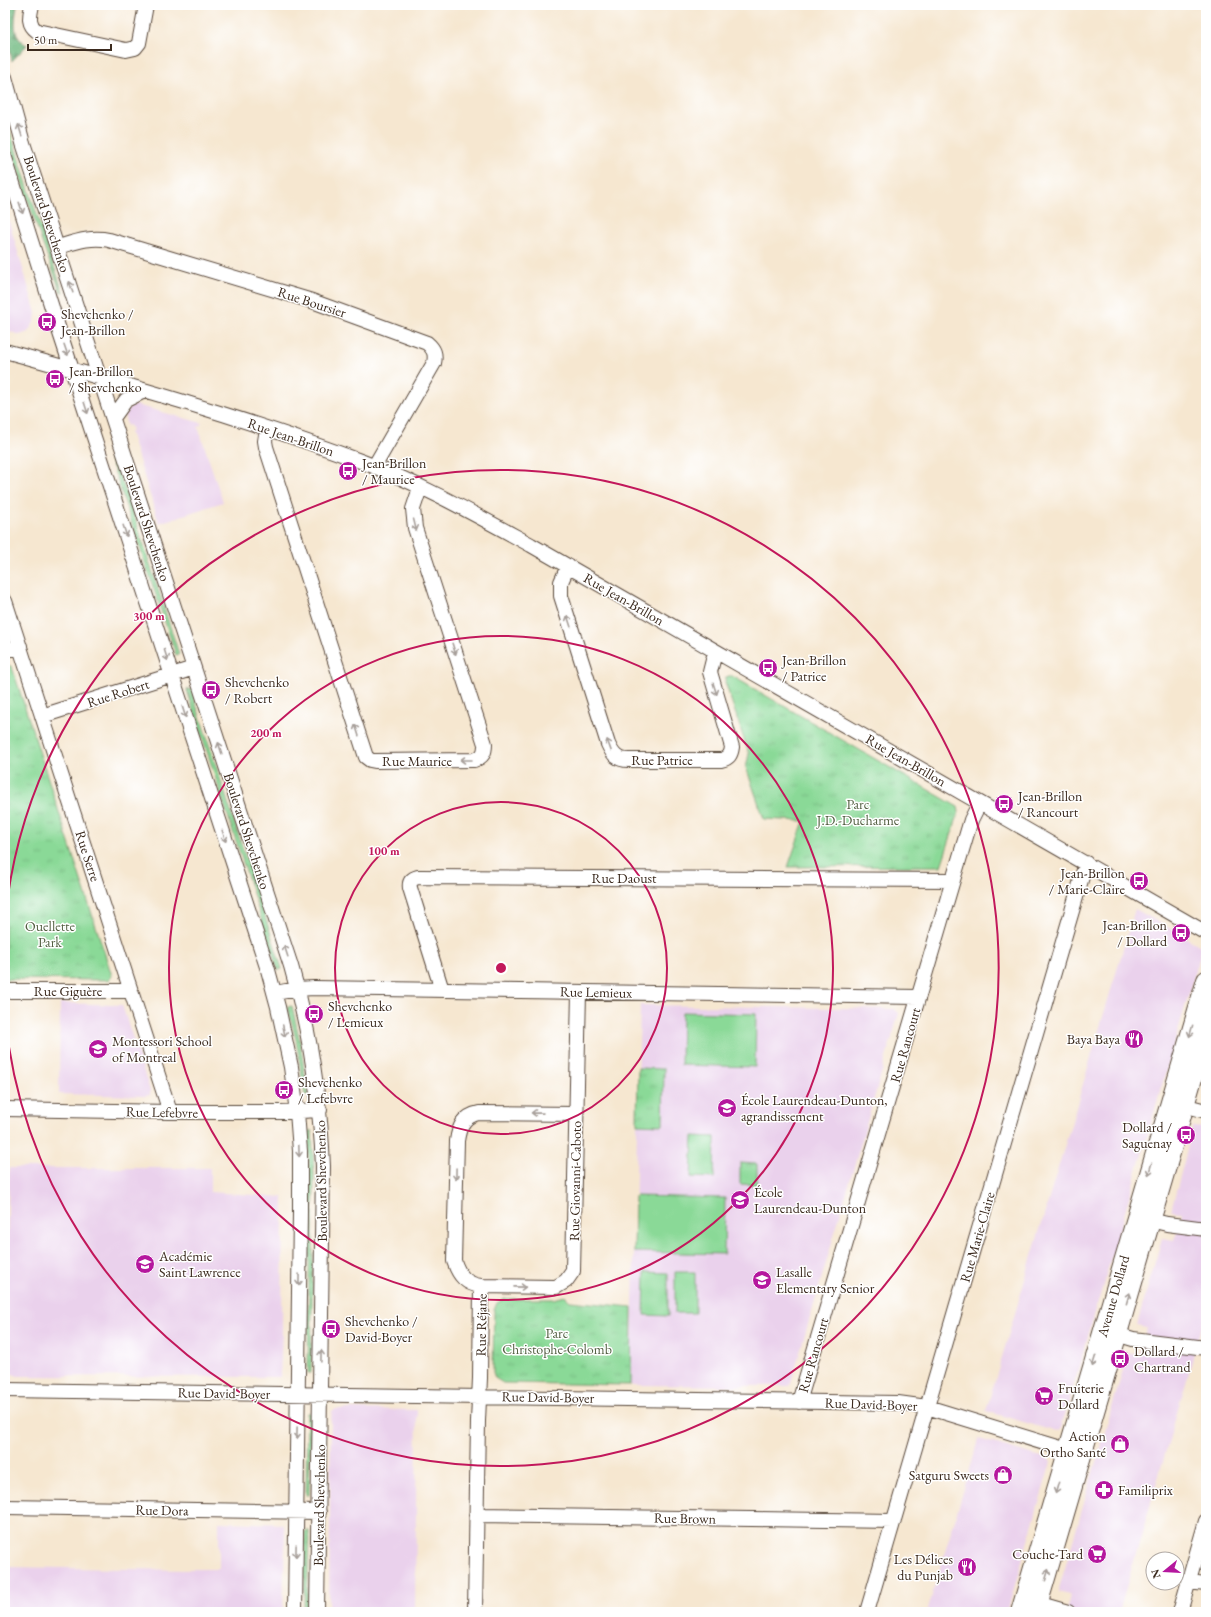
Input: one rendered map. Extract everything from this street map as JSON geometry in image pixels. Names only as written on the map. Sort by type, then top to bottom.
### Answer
[{"type":"main road","name":"Avenue Dollard","points":[[1030,1607],[1177,1104],[1206,980]]},
{"type":"main road","name":"Avenue Dollard","points":[[1177,1104],[1206,1034]]},
{"type":"street","points":[[32,5],[29,22],[36,31],[126,50],[135,48],[139,43],[146,5]]},
{"type":"street","name":"Boulevard Shevchenko","points":[[5,77],[23,143],[58,247],[297,989],[312,1054],[320,1110],[324,1166],[317,1612]]},
{"type":"street","name":"Boulevard Shevchenko","points":[[5,158],[275,993],[291,1067],[297,1112],[300,1191],[295,1612]]},
{"type":"street","name":"Rue Boursier","points":[[58,247],[89,239],[98,238],[109,240],[312,301],[432,347],[435,352],[434,363],[374,467]]},
{"type":"street","name":"Rue Jean-Brillon","points":[[5,351],[144,391],[306,441],[374,467],[420,488],[479,517],[568,566],[714,652],[963,792],[980,804],[997,811],[1206,933]]},
{"type":"street","points":[[113,418],[126,400],[144,391]]},
{"type":"street","name":"Rue Maurice","points":[[266,429],[266,447],[366,756],[370,760],[375,761],[474,760],[481,757],[485,752],[485,744],[415,528],[413,509],[420,488]]},
{"type":"street","name":"Rue Patrice","points":[[568,566],[560,586],[561,596],[608,744],[616,757],[621,760],[721,760],[727,758],[731,754],[731,742],[710,672],[714,652]]},
{"type":"street","name":"Rue Serre","points":[[5,601],[170,1112]]},
{"type":"street","points":[[5,651],[20,646]]},
{"type":"street","name":"Rue Robert","points":[[42,716],[194,668]]},
{"type":"street","name":"Rue Rancourt","points":[[800,1402],[971,820],[980,804]]},
{"type":"street","name":"Rue Marie-Claire","points":[[867,1612],[1086,863]]},
{"type":"street","name":"Rue Daoust","points":[[442,990],[410,888],[411,880],[418,877],[953,880]]},
{"type":"street","name":"Rue Lemieux","points":[[275,993],[297,989],[918,997]]},
{"type":"street","name":"Rue Giguère","points":[[5,991],[131,992]]},
{"type":"street","name":"Rue Giovanni-Caboto","points":[[482,1286],[556,1287],[566,1281],[570,1276],[574,1264],[579,992]]},
{"type":"street","points":[[1177,1104],[1206,1111]]},
{"type":"street","name":"Rue Lefebvre","points":[[5,1109],[170,1112],[297,1112],[320,1110]]},
{"type":"street","name":"Rue Réjane","points":[[475,1612],[482,1286],[474,1285],[466,1281],[461,1276],[454,1261],[457,1141],[460,1127],[468,1117],[479,1113],[576,1114]]},
{"type":"street","points":[[1144,1218],[1167,1224],[1206,1229]]},
{"type":"street","points":[[1110,1333],[1133,1339],[1206,1348]]},
{"type":"street","name":"Rue David-Boyer","points":[[5,1390],[898,1403],[927,1407],[1075,1453]]},
{"type":"street","name":"Rue Dora","points":[[5,1507],[319,1512]]},
{"type":"street","name":"Rue Brown","points":[[476,1515],[894,1521]]},
{"type":"street","points":[[1180,1612],[1206,1521]]},
{"type":"street","points":[[1188,1582],[1206,1584]]},
{"type":"street","points":[[1030,1607],[1068,1612]]},
{"type":"shaded area","points":[[5,208],[36,313],[35,321],[28,332],[20,335],[5,330]]},
{"type":"shaded area","points":[[136,405],[202,423],[198,427],[223,502],[159,523],[130,432],[132,431],[130,425],[127,426],[125,418],[129,408]]},
{"type":"shaded area","points":[[1135,909],[1199,945],[1202,949],[1064,1418],[1061,1423],[1061,1430],[1057,1432],[986,1411]]},
{"type":"shaded area","name":"Montessori School of Montreal","points":[[60,1003],[122,1005],[150,1095],[59,1094]]},
{"type":"shaded area","name":"École Laurendeau-Dunton","points":[[640,1005],[894,1009],[899,1013],[790,1386],[631,1385]]},
{"type":"shaded area","points":[[1193,1127],[1206,1128],[1206,1313],[1119,1612],[1066,1612],[1070,1595],[1058,1592],[1128,1353],[1139,1353],[1147,1327],[1137,1325],[1162,1238],[1175,1240],[1182,1212],[1171,1211]]},
{"type":"shaded area","name":"Académie Saint Lawrence","points":[[9,1168],[210,1168],[210,1192],[283,1197],[282,1332],[280,1377],[18,1376],[7,1372],[5,1364],[5,1337]]},
{"type":"shaded area","points":[[336,1409],[417,1410],[415,1612],[329,1612],[331,1420],[332,1411]]},
{"type":"shaded area","points":[[979,1439],[1048,1459],[1051,1462],[1007,1612],[927,1612]]},
{"type":"shaded area","points":[[219,1522],[283,1524],[285,1530],[283,1612],[5,1612],[5,1567],[188,1570],[219,1569]]},
{"type":"green space","points":[[5,5],[17,5],[15,22],[16,33],[22,42],[27,45],[12,61],[5,24]]},
{"type":"green space","points":[[5,116],[63,292],[61,292],[42,242],[5,130]]},
{"type":"green space","points":[[112,457],[130,503],[179,654],[176,655],[110,458]]},
{"type":"green space","name":"Ouellette Park","points":[[5,665],[12,667],[112,976],[109,980],[5,979]]},
{"type":"green space","name":"Parc J.D.-Ducharme","points":[[732,676],[958,807],[959,812],[941,866],[788,867],[804,821],[764,819],[746,767],[749,754],[725,682],[726,677]]},
{"type":"green space","points":[[191,689],[282,969],[278,970],[187,690]]},
{"type":"green space","points":[[292,1006],[300,1042],[308,1095],[305,1095],[296,1040],[288,1007]]},
{"type":"green space","points":[[682,1012],[756,1014],[755,1067],[681,1065]]},
{"type":"green space","points":[[638,1068],[664,1069],[663,1125],[637,1124]]},
{"type":"green space","points":[[308,1131],[312,1131],[314,1176],[311,1373],[308,1373],[310,1188]]},
{"type":"green space","points":[[693,1136],[715,1137],[714,1178],[691,1177]]},
{"type":"green space","points":[[740,1163],[757,1164],[757,1185],[740,1184]]},
{"type":"green space","points":[[635,1196],[725,1198],[724,1254],[634,1252]]},
{"type":"green space","points":[[645,1272],[668,1273],[668,1316],[644,1315]]},
{"type":"green space","points":[[675,1272],[695,1272],[695,1313],[675,1313]]},
{"type":"green space","name":"Parc Christophe-Colomb","points":[[565,1296],[570,1301],[632,1307],[631,1385],[503,1383],[495,1378],[493,1372],[494,1310],[497,1303],[504,1299],[554,1299]]},
{"type":"green space","points":[[307,1413],[311,1413],[309,1495],[306,1495]]},
{"type":"green space","points":[[305,1531],[309,1531],[307,1612],[304,1612]]},
{"type":"place","name":"Shevchenko / Jean-Brillon","points":[[47,322]]},
{"type":"place","name":"Jean-Brillon / Shevchenko","points":[[55,379]]},
{"type":"place","name":"Jean-Brillon / Maurice","points":[[348,471]]},
{"type":"place","name":"Jean-Brillon / Patrice","points":[[768,668]]},
{"type":"place","name":"Shevchenko / Robert","points":[[211,690]]},
{"type":"place","name":"Jean-Brillon / Rancourt","points":[[1004,804]]},
{"type":"place","name":"Jean-Brillon / Marie-Claire","points":[[1139,881]]},
{"type":"place","name":"Jean-Brillon / Dollard","points":[[1181,933]]},
{"type":"place","name":"Shevchenko / Lemieux","points":[[314,1014]]},
{"type":"place","name":"Baya Baya","points":[[1134,1039]]},
{"type":"place","name":"Montessori School of Montreal","points":[[98,1049]]},
{"type":"place","name":"Shevchenko / Lefebvre","points":[[284,1090]]},
{"type":"place","name":"École Laurendeau-Dunton, agrandissement","points":[[727,1108]]},
{"type":"place","name":"Dollard / Saguenay","points":[[1186,1135]]},
{"type":"place","name":"École Laurendeau-Dunton","points":[[740,1200]]},
{"type":"place","name":"Académie Saint Lawrence","points":[[145,1264]]},
{"type":"place","name":"Lasalle Elementary Senior","points":[[762,1280]]},
{"type":"place","name":"Shevchenko / David-Boyer","points":[[331,1329]]},
{"type":"place","name":"Dollard / Chartrand","points":[[1120,1359]]},
{"type":"place","name":"Fruiterie Dollard","points":[[1044,1396]]},
{"type":"place","name":"Action Ortho Santé","points":[[1120,1444]]},
{"type":"place","name":"Satguru Sweets","points":[[1003,1475]]},
{"type":"place","name":"Familiprix","points":[[1104,1490]]},
{"type":"place","name":"Couche-Tard","points":[[1097,1554]]},
{"type":"place","name":"Les Délices du Punjab","points":[[967,1567]]}]
